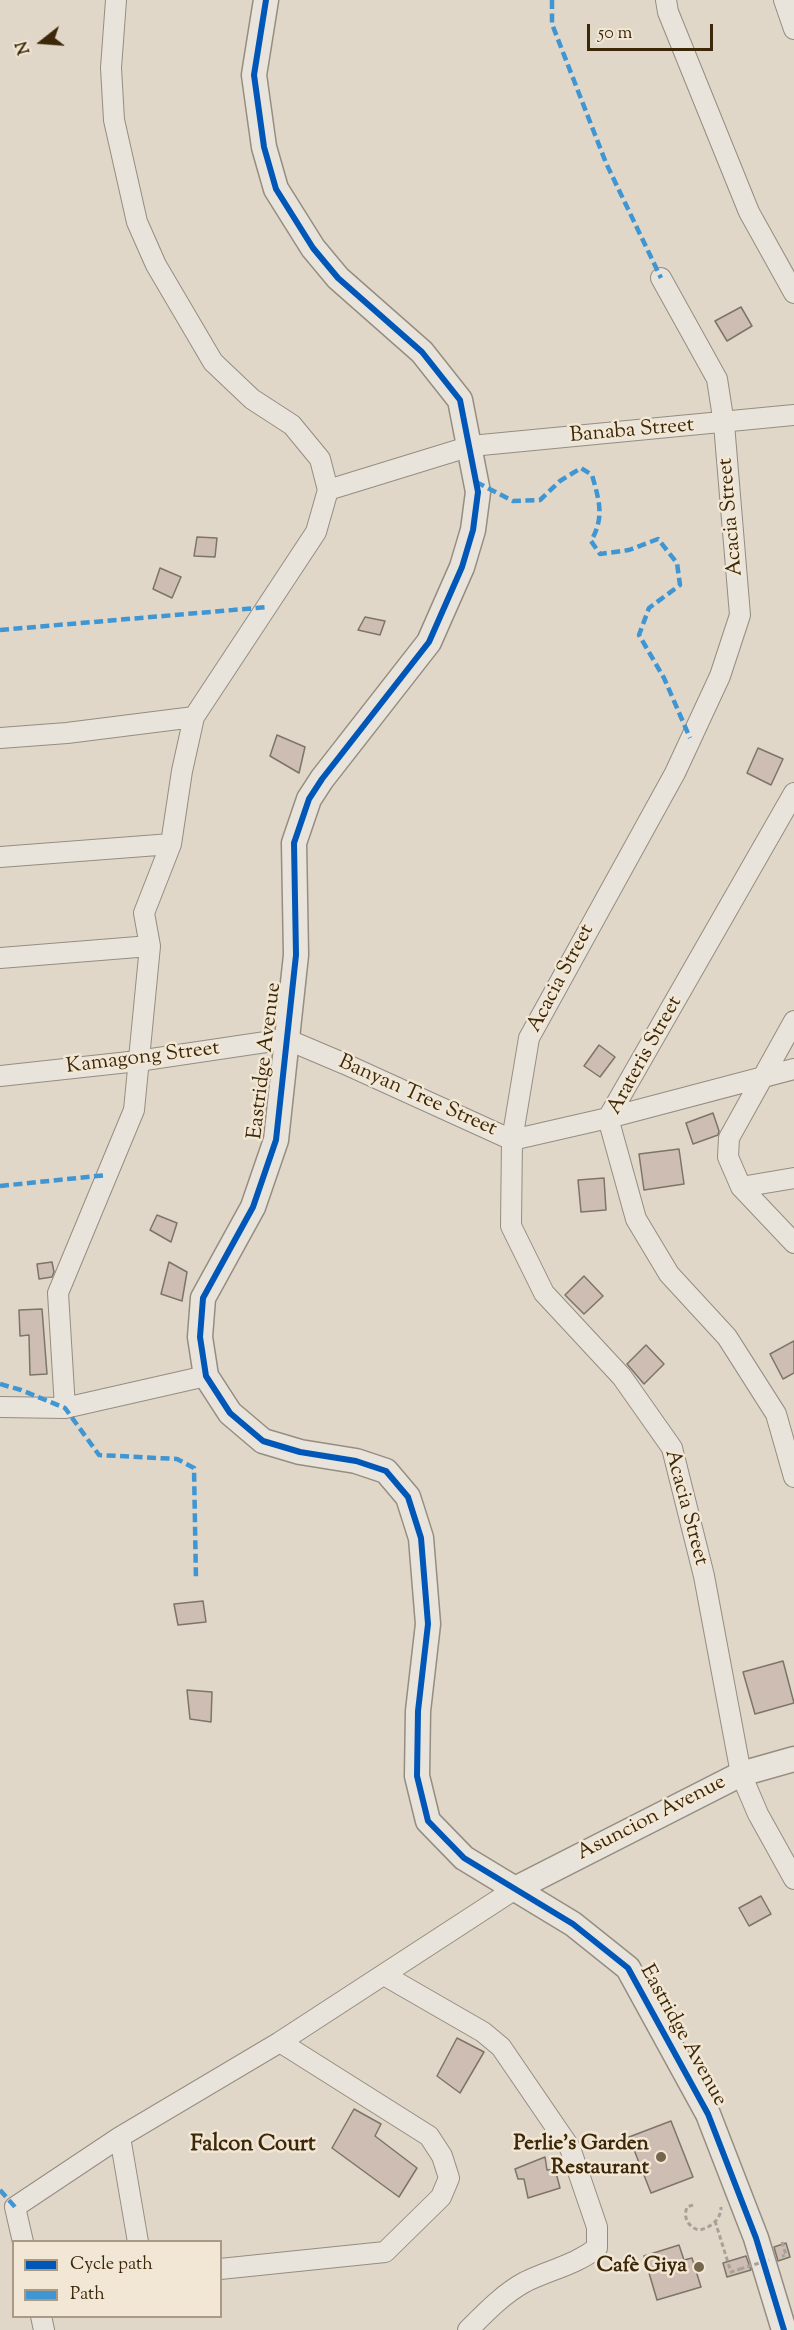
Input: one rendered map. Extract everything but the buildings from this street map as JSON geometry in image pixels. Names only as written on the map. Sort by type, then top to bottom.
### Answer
[{"type":"street","points":[[65,1408],[58,1293],[134,1110],[150,946],[144,913],[171,844],[182,771],[194,717],[316,532],[328,490],[320,459],[292,425],[252,399],[213,362],[156,265],[137,222],[114,120],[111,68],[116,0]]},
{"type":"street","name":"Eastridge Avenue","points":[[266,0],[254,75],[264,147],[276,189],[314,248],[338,279],[423,352],[460,400],[471,446],[478,492],[473,530],[462,567],[429,642],[322,779],[309,799],[294,843],[296,955],[276,1140],[253,1207],[203,1298],[200,1338],[206,1376],[230,1413],[263,1441],[300,1452],[356,1461],[386,1471],[408,1497],[422,1538],[428,1624],[417,1711],[417,1776],[428,1821],[464,1858],[573,1924],[628,1968],[708,2114],[756,2238],[783,2330]]},
{"type":"street","points":[[666,0],[668,12],[749,212],[794,293]]},
{"type":"street","points":[[784,0],[794,29]]},
{"type":"street","name":"Acacia Street","points":[[661,278],[717,379],[724,424],[740,615],[720,676],[675,773],[529,1038],[512,1140],[511,1226],[544,1293],[622,1377],[672,1448],[704,1576],[741,1774],[758,1814],[794,1879]]},
{"type":"street","name":"Banaba Street","points":[[328,490],[471,446],[724,424],[794,415]]},
{"type":"street","points":[[0,738],[67,733],[194,717]]},
{"type":"street","name":"Arateris Street","points":[[794,794],[608,1118],[636,1219],[669,1274],[727,1337],[776,1414],[794,1477]]},
{"type":"street","points":[[0,857],[171,844]]},
{"type":"street","points":[[0,958],[150,946]]},
{"type":"street","points":[[794,1021],[729,1138],[728,1157],[741,1187],[794,1243]]},
{"type":"street","name":"Banyan Tree Street","points":[[286,1039],[512,1140],[608,1118],[794,1069]]},
{"type":"street","name":"Kamagong Street","points":[[0,1076],[138,1061],[286,1039]]},
{"type":"street","points":[[741,1187],[794,1178]]},
{"type":"street","points":[[0,1407],[65,1408],[206,1376]]},
{"type":"street","name":"Asuncion Avenue","points":[[515,1889],[741,1774],[794,1759]]},
{"type":"street","points":[[23,2240],[15,2207],[120,2137],[280,2042],[515,1889]]},
{"type":"street","points":[[384,1975],[483,2032],[501,2047],[570,2148],[597,2227],[597,2248],[583,2259],[526,2282],[504,2295],[468,2330]]},
{"type":"street","points":[[222,2269],[386,2252],[441,2197],[449,2178],[442,2156],[429,2136],[280,2042]]},
{"type":"street","points":[[120,2137],[138,2240]]},
{"type":"path","points":[[693,2205],[687,2207],[685,2214],[692,2228],[699,2230],[716,2221],[721,2205]]},
{"type":"path","points":[[716,2221],[731,2272],[769,2260]]},
{"type":"marked path","points":[[552,0],[552,24],[606,163],[661,278]]},
{"type":"marked path","points":[[476,482],[513,501],[540,500],[560,481],[581,468],[592,475],[597,492],[599,516],[591,541],[600,554],[629,550],[658,539],[677,563],[680,585],[649,608],[639,635],[664,678],[690,738]]},
{"type":"marked path","points":[[0,630],[268,607]]},
{"type":"marked path","points":[[0,1186],[107,1175]]},
{"type":"marked path","points":[[0,1384],[65,1408],[99,1455],[177,1459],[194,1468],[196,1580]]},
{"type":"marked path","points":[[0,2190],[15,2207]]},
{"type":"cycle path","points":[[266,0],[254,75],[264,147],[276,189],[313,248],[338,278],[422,352],[460,400],[478,492],[473,530],[462,567],[429,642],[322,779],[309,799],[294,843],[296,955],[276,1140],[253,1207],[203,1298],[200,1337],[206,1376],[230,1413],[263,1441],[300,1452],[356,1461],[386,1471],[408,1497],[421,1538],[428,1624],[418,1711],[417,1776],[428,1821],[464,1858],[573,1924],[628,1968],[708,2114],[756,2238],[784,2330]]},
{"type":"place","name":"Perlie's Garden Restaurant","points":[[661,2157]]},
{"type":"place","name":"Cafè Giya","points":[[699,2267]]},
{"type":"district","name":"Falcon Court","points":[[253,2146]]}]
